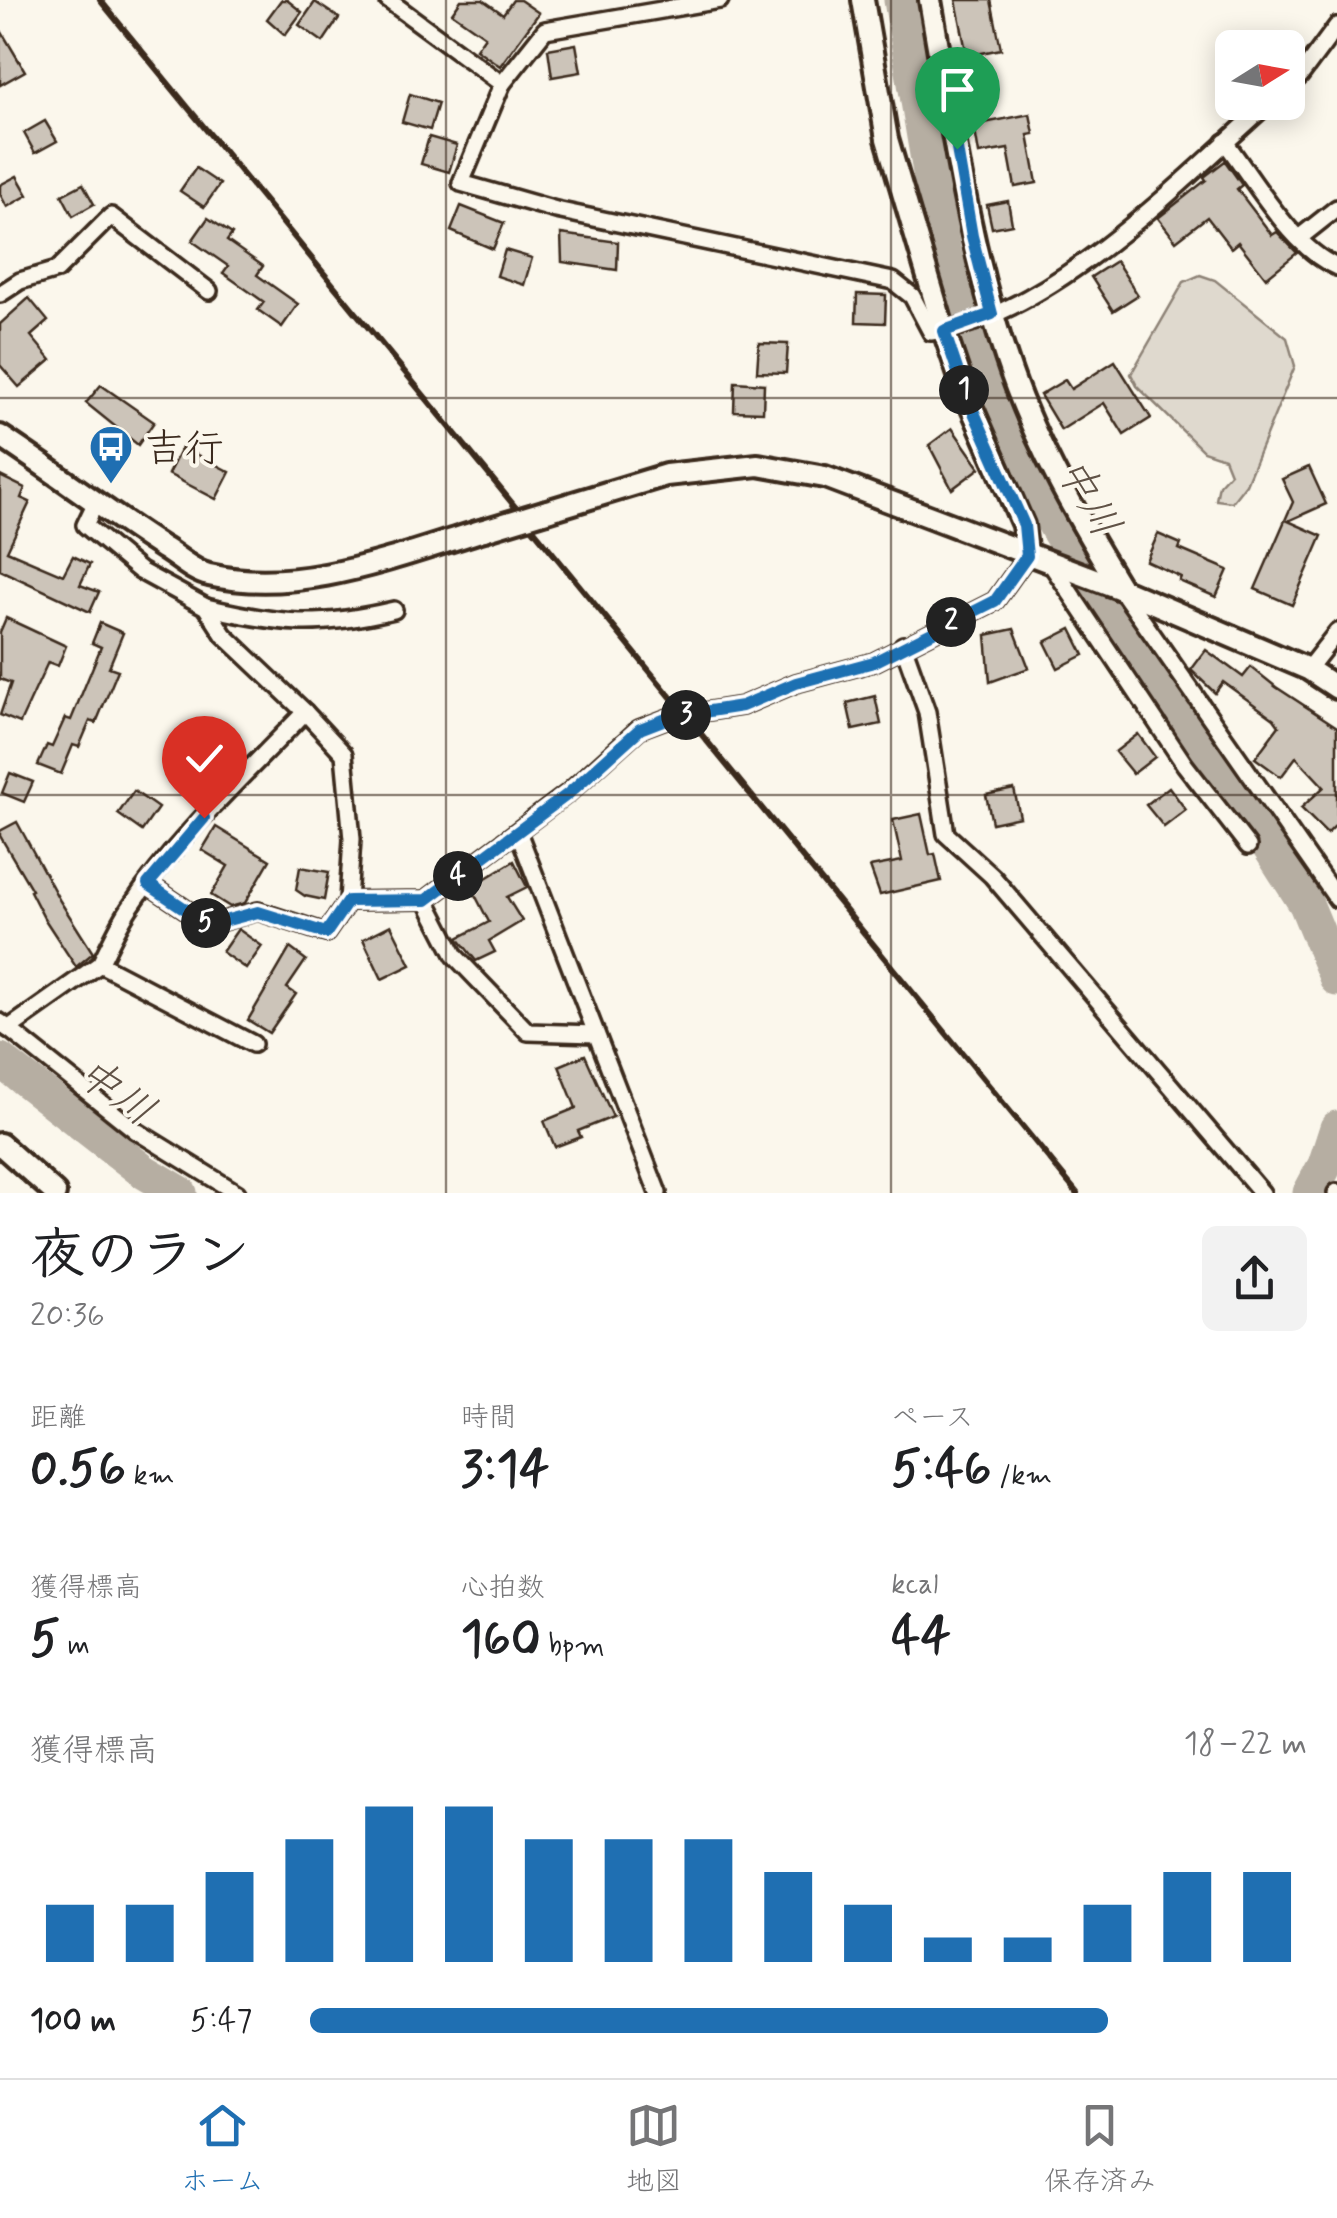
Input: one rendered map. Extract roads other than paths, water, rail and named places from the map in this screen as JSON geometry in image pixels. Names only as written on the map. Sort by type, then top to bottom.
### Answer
[{"type":"street","points":[[388,0],[502,84]]},
{"type":"street","points":[[720,0],[545,30],[502,84],[461,183],[556,210],[893,281],[912,296],[931,332],[989,315],[1053,283],[1106,246],[1249,120]]},
{"type":"street","points":[[348,901],[426,900],[568,794],[640,729],[671,717],[742,706],[796,683],[874,662],[995,601],[1027,556],[1024,525],[964,390],[949,329],[887,139],[863,0]]},
{"type":"street","points":[[930,0],[989,315],[1068,501],[1121,590],[1337,899]]},
{"type":"street","points":[[1305,69],[1337,26]]},
{"type":"street","points":[[1224,142],[1299,238],[1321,260],[1337,267]]},
{"type":"street","points":[[1299,238],[1337,208]]},
{"type":"street","points":[[0,294],[20,282],[57,270],[111,216],[209,292]]},
{"type":"street","points":[[0,436],[95,504],[206,575],[270,581],[331,574],[666,475],[758,465],[824,477],[1121,590],[1308,669],[1337,688]]},
{"type":"street","points":[[95,504],[84,525],[140,571],[206,608],[304,624],[394,610]]},
{"type":"street","points":[[1051,564],[1185,764],[1248,846]]},
{"type":"street","points":[[148,884],[209,925],[258,912],[326,933],[348,901],[352,838],[344,754],[224,635],[206,608]]},
{"type":"street","points":[[1308,669],[1336,635]]},
{"type":"street","points":[[903,645],[927,712],[946,834],[992,876],[1262,1193]]},
{"type":"street","points":[[237,1193],[135,1130],[4,1026],[100,964],[128,911],[148,884],[204,818],[305,712]]},
{"type":"street","points":[[518,832],[658,1193]]},
{"type":"street","points":[[426,900],[454,956],[528,1032],[596,1034]]},
{"type":"street","points":[[100,964],[252,1044]]},
{"type":"street","points":[[0,1144],[55,1193]]},
{"type":"waterway","name":"中川","points":[[901,0],[943,249],[975,363],[1019,462],[1109,619],[1249,815],[1306,904],[1337,979]]},
{"type":"waterway","name":"中川","points":[[0,1060],[143,1171],[180,1193]]},
{"type":"waterway","name":"中川","points":[[1310,1193],[1325,1165],[1337,1128]]},
{"type":"railway","points":[[100,0],[1077,1193]]},
{"type":"place","name":"吉行","points":[[111,485]]}]
